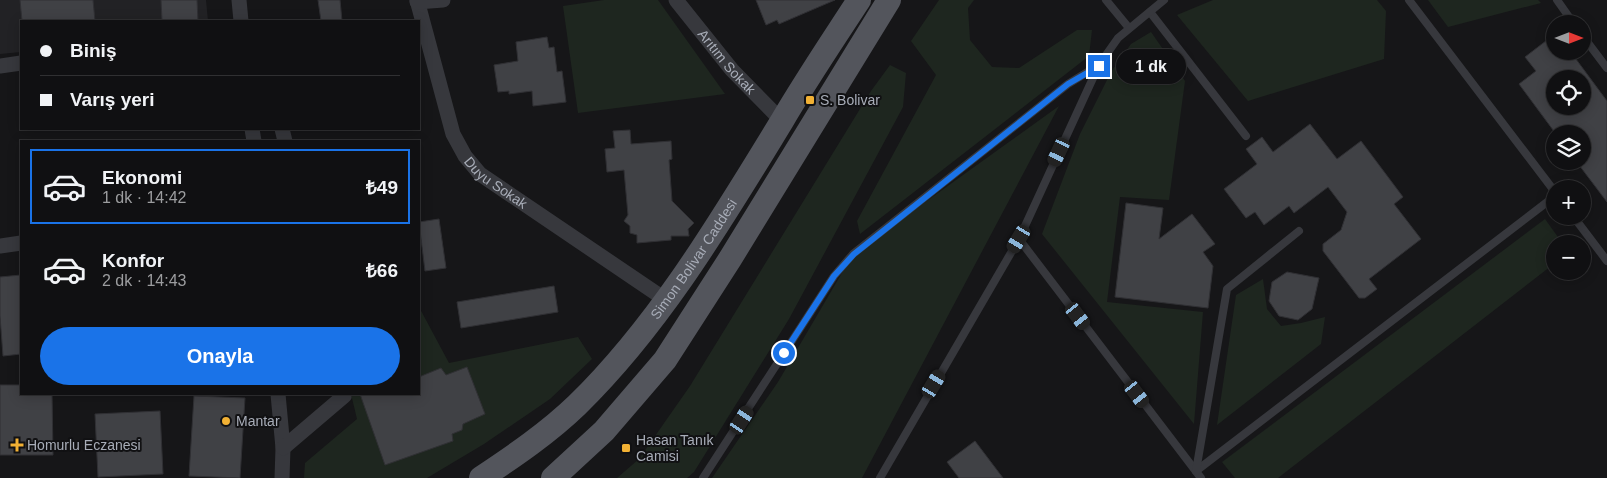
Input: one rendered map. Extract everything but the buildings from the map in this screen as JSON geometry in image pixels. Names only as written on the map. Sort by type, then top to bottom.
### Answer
[{"type":"main road","name":"Simon Bolivar Caddesi","points":[[481,478],[533,442],[577,405],[640,333],[706,245],[859,0]]},
{"type":"main road","name":"Simon Bolivar Caddesi","points":[[553,478],[604,431],[665,360],[730,259],[889,0]]},
{"type":"street","points":[[239,0],[241,20]]},
{"type":"street","points":[[417,1],[443,0]]},
{"type":"street","name":"Arıtım Sokak","points":[[676,0],[732,70],[782,121]]},
{"type":"street","name":"Duyu Sokak","points":[[417,1],[453,134],[465,156],[480,174],[666,300]]},
{"type":"street","points":[[0,66],[20,63]]},
{"type":"street","points":[[0,246],[20,243]]},
{"type":"street","points":[[278,395],[283,448],[282,478]]},
{"type":"street","points":[[283,448],[344,395]]},
{"type":"lane","points":[[1106,0],[1130,28]]},
{"type":"lane","points":[[880,478],[1019,239],[1099,66],[1118,38],[1164,0]]},
{"type":"lane","points":[[1409,0],[1546,182]]},
{"type":"lane","points":[[1557,0],[1568,15]]},
{"type":"lane","points":[[1150,12],[1246,136]]},
{"type":"lane","points":[[1591,47],[1607,68]]},
{"type":"lane","points":[[703,478],[834,276],[854,254],[1068,84],[1099,66]]},
{"type":"lane","points":[[1198,475],[1546,201]]},
{"type":"lane","points":[[1580,225],[1607,261]]},
{"type":"lane","points":[[1198,475],[1228,289],[1299,231]]},
{"type":"lane","points":[[1019,239],[1198,475]]},
{"type":"shaded area","points":[[0,0],[206,0],[208,20],[20,20],[20,52],[0,54]]},
{"type":"shaded area","points":[[604,0],[658,0],[725,94],[578,113],[563,6]]},
{"type":"shaded area","points":[[939,0],[974,0],[968,8],[970,40],[992,67],[1019,68],[1077,30],[1092,30],[1089,56],[860,234],[857,221],[936,75],[911,41]]},
{"type":"shaded area","points":[[1213,0],[1377,0],[1386,11],[1384,59],[1248,101],[1177,15]]},
{"type":"shaded area","points":[[1428,0],[1538,0],[1541,3],[1448,27]]},
{"type":"shaded area","points":[[1151,32],[1185,81],[1169,200],[1120,197],[1107,302],[1203,312],[1194,424],[1042,234],[1080,134],[1111,72],[1131,44]]},
{"type":"shaded area","points":[[890,65],[906,73],[903,107],[789,319],[694,472],[687,478],[617,478],[639,459],[690,386],[871,91]]},
{"type":"shaded area","points":[[1059,106],[862,478],[712,478],[778,382],[853,254]]},
{"type":"shaded area","points":[[1545,219],[1546,225],[1549,225],[1557,235],[1546,235],[1546,270],[1278,478],[1235,478],[1222,462]]},
{"type":"shaded area","points":[[1263,279],[1267,309],[1281,326],[1325,317],[1321,344],[1217,425],[1236,295]]},
{"type":"shaded area","points":[[420,309],[449,363],[578,337],[592,359],[550,399],[484,444],[427,478],[304,478],[305,463],[357,419],[351,395],[420,395]]},
{"type":"place","name":"S. Bolivar","points":[[810,100]]},
{"type":"place","name":"Mantar","points":[[226,421]]},
{"type":"place","name":"Homurlu Eczanesi","points":[[17,445]]},
{"type":"place","name":"Hasan Tanık Camisi","points":[[626,448]]},
{"type":"route","points":[[784,353],[834,276],[854,254],[1068,84],[1099,66]]}]
